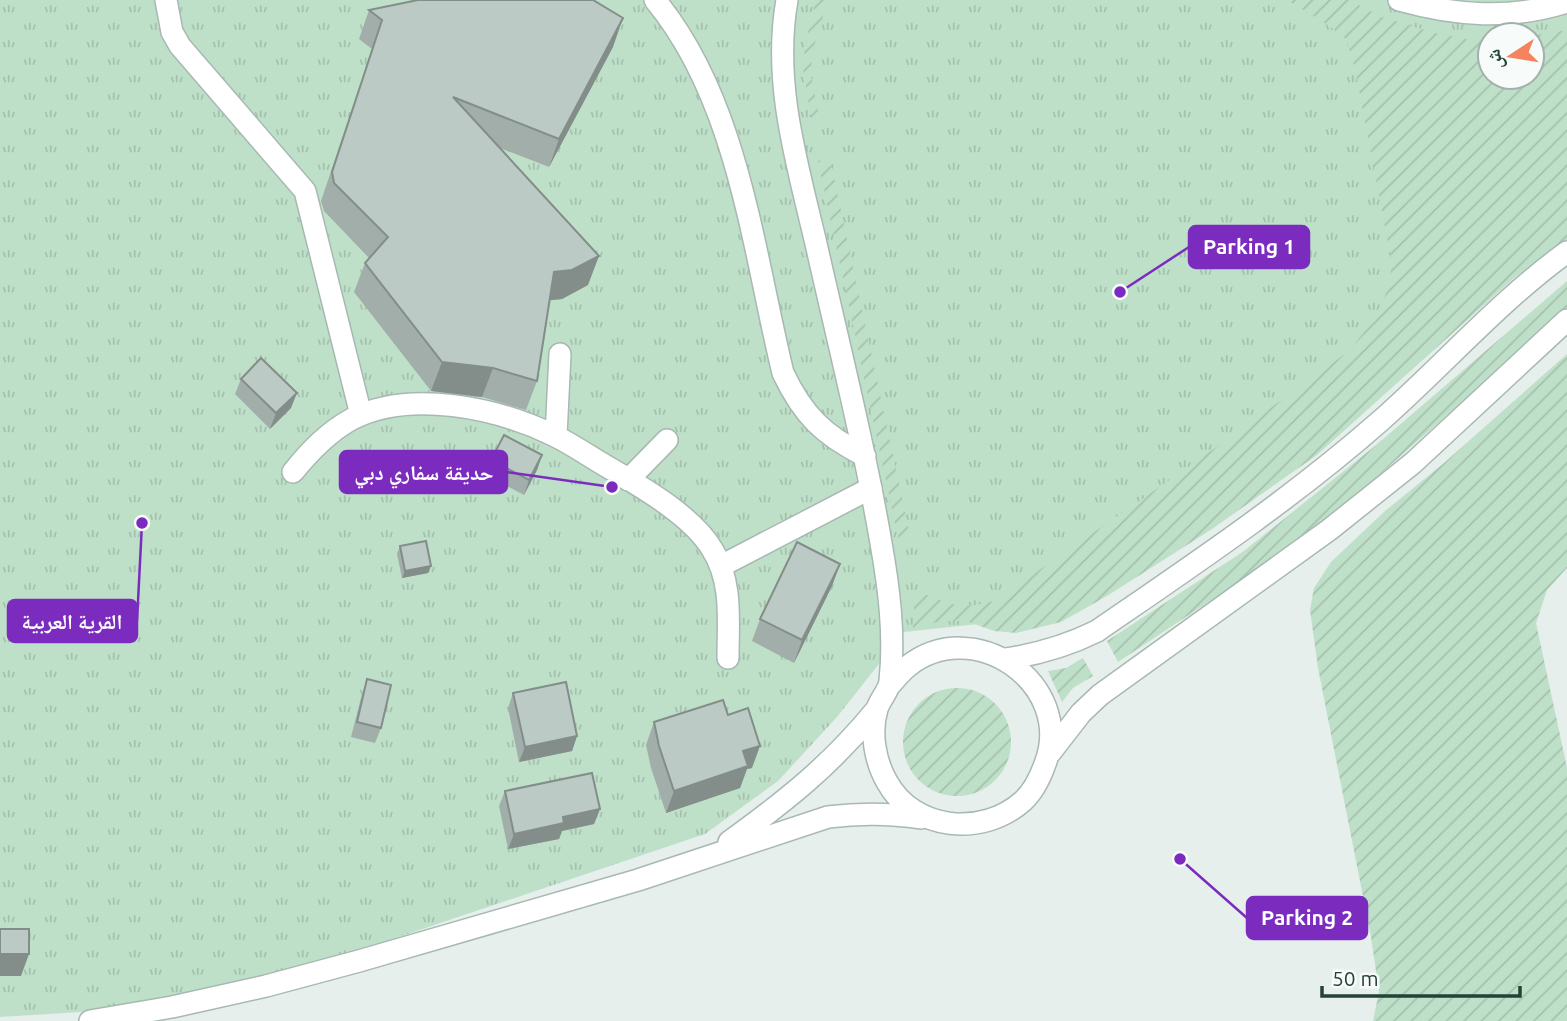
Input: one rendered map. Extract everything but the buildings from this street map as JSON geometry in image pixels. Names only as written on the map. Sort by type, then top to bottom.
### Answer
[{"type":"street","points":[[166,0],[172,32],[180,46],[305,191],[361,415]]},
{"type":"street","points":[[655,0],[694,57],[716,104],[734,159],[783,373],[796,400],[814,423],[837,443],[864,456]]},
{"type":"street","points":[[787,0],[781,46],[783,90],[871,488],[889,592],[892,628],[890,685]]},
{"type":"street","points":[[1399,0],[1437,11],[1490,15],[1543,9],[1567,2]]},
{"type":"street","points":[[1006,659],[1068,645],[1097,631],[1289,497],[1380,422],[1541,270],[1567,252]]},
{"type":"street","points":[[1049,755],[1081,713],[1100,695],[1329,530],[1413,463],[1567,320]]},
{"type":"street","points":[[556,436],[560,354]]},
{"type":"street","points":[[293,472],[306,455],[327,436],[361,415],[404,405],[456,406],[508,417],[556,436],[628,480],[687,521],[701,534],[721,566],[728,603],[728,658]]},
{"type":"street","points":[[628,480],[667,440]]},
{"type":"street","points":[[721,566],[871,488]]},
{"type":"street","points":[[90,1021],[172,1007],[279,983],[638,880],[828,817],[894,813],[952,825],[978,824],[1003,815],[1024,800],[1040,779],[1049,755],[1051,727],[1043,700],[1028,677],[1006,659],[982,650],[956,648],[931,653],[908,666],[890,685],[878,708],[811,780],[715,853]]},
{"type":"street","points":[[878,708],[874,734],[877,760],[888,784],[905,804],[927,818]]},
{"type":"green space","points":[[0,0],[1567,0],[1567,226],[1044,617],[904,632],[837,717],[778,781],[705,834],[241,990],[170,996],[169,999],[81,1012],[0,1017]]},
{"type":"green space","points":[[816,0],[828,0],[810,71],[819,116],[811,118],[803,68],[805,45]]},
{"type":"green space","points":[[1287,0],[1349,0],[1382,17],[1435,33],[1476,40],[1476,91],[1546,91],[1546,34],[1567,30],[1567,240],[1514,278],[1317,455],[1212,529],[1107,596],[1061,622],[1016,633],[994,631],[966,621],[941,621],[913,628],[915,591],[963,606],[996,600],[1197,461],[1349,351],[1373,321],[1387,291],[1392,264],[1355,69],[1346,39]]},
{"type":"green space","points":[[830,159],[911,540],[899,542],[818,161]]},
{"type":"green space","points":[[1567,281],[1567,309],[1361,491],[1267,563],[1118,662],[1107,641],[1244,551],[1375,446]]},
{"type":"green space","points":[[1567,354],[1567,568],[1547,590],[1536,623],[1567,768],[1567,1021],[1373,1021],[1379,992],[1371,937],[1318,668],[1310,610],[1314,588],[1331,562],[1385,511],[1444,463]]},
{"type":"green space","points":[[1083,658],[1093,676],[1073,688],[1062,702],[1048,671],[1066,668]]},
{"type":"green space","points":[[957,688],[978,692],[995,704],[1007,721],[1011,742],[1007,763],[995,780],[978,792],[957,796],[936,792],[919,780],[907,763],[903,742],[907,721],[919,704],[936,692]]},
{"type":"place","name":"Parking 1","points":[[1120,292]]},
{"type":"place","name":"حديقة سفاري دبي","points":[[612,487]]},
{"type":"place","name":"القرية العربية","points":[[142,523]]},
{"type":"place","name":"Parking 2","points":[[1180,859]]}]
